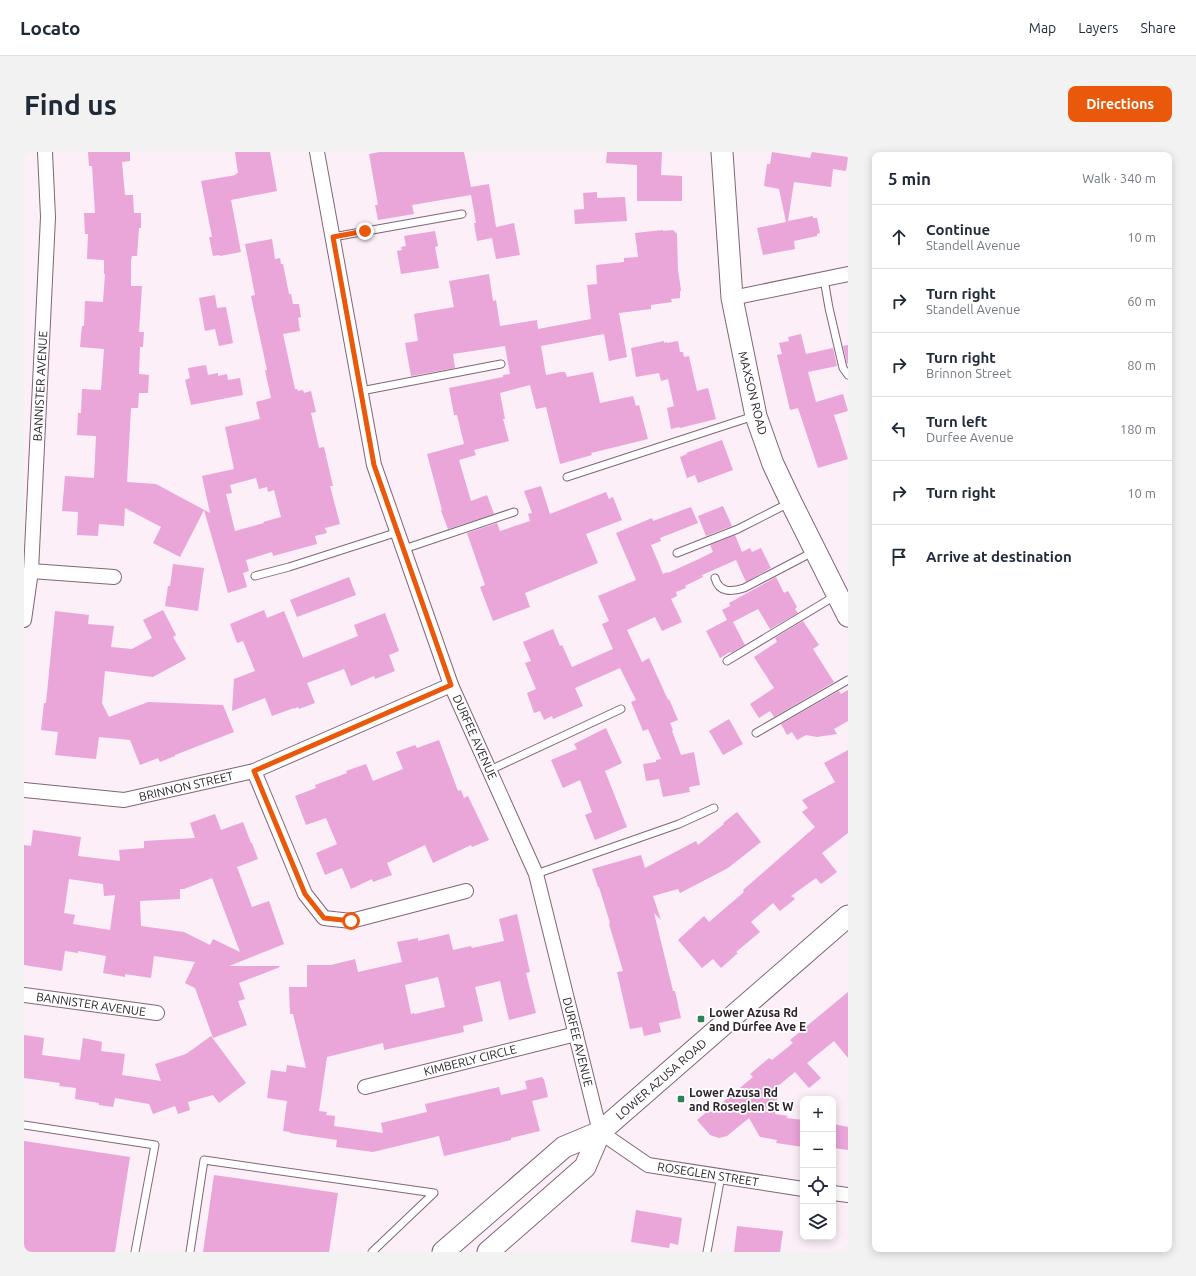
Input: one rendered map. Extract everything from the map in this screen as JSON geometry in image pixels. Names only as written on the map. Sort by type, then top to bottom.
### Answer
[{"type":"main road","name":"MAXSON ROAD","points":[[722,152],[732,298],[756,416],[773,464],[848,616]]},
{"type":"main road","name":"LOWER AZUSA ROAD","points":[[443,1252],[564,1147],[600,1132],[848,916]]},
{"type":"main road","name":"LOWER AZUSA ROAD","points":[[488,1252],[585,1167],[600,1132]]},
{"type":"street","name":"BANNISTER AVENUE","points":[[24,620],[31,571],[48,217],[45,152]]},
{"type":"street","name":"DURFEE AVENUE","points":[[317,152],[374,465],[451,685],[536,874],[600,1132]]},
{"type":"street","points":[[732,298],[848,274]]},
{"type":"street","points":[[31,571],[114,577]]},
{"type":"street","name":"BRINNON STREET","points":[[24,790],[124,800],[254,771],[451,685]]},
{"type":"street","points":[[254,771],[305,894],[324,918],[351,921],[466,892]]},
{"type":"street","name":"BANNISTER AVENUE","points":[[24,995],[157,1013]]},
{"type":"street","name":"KIMBERLY CIRCLE","points":[[365,1087],[576,1034]]},
{"type":"street","name":"ROSEGLEN STREET","points":[[600,1132],[648,1165],[800,1188]]},
{"type":"street","points":[[836,1193],[848,1195]]},
{"type":"lane","points":[[333,237],[462,214]]},
{"type":"lane","points":[[824,279],[843,368],[848,375]]},
{"type":"lane","points":[[361,391],[501,364]]},
{"type":"lane","points":[[567,476],[756,416]]},
{"type":"lane","points":[[677,553],[738,529],[791,502]]},
{"type":"lane","points":[[404,549],[514,512]]},
{"type":"lane","points":[[255,576],[303,563],[398,532]]},
{"type":"lane","points":[[715,578],[717,583],[724,589],[731,592],[744,588],[815,551]]},
{"type":"lane","points":[[728,661],[837,595]]},
{"type":"lane","points":[[756,733],[848,680]]},
{"type":"lane","points":[[490,770],[620,709]]},
{"type":"lane","points":[[536,874],[679,824],[714,808]]},
{"type":"lane","points":[[24,1125],[155,1145],[135,1252]]},
{"type":"lane","points":[[190,1252],[204,1160],[434,1192],[372,1252]]},
{"type":"lane","points":[[707,1252],[721,1176]]},
{"type":"building","points":[[88,152],[130,152],[130,161],[122,162],[125,195],[133,195],[134,213],[141,213],[141,228],[139,228],[137,256],[132,256],[131,260],[131,286],[142,286],[139,332],[144,332],[143,347],[140,347],[139,374],[149,375],[148,393],[139,393],[138,408],[131,408],[127,482],[156,484],[210,513],[202,476],[234,469],[225,427],[260,419],[256,402],[271,398],[265,370],[267,370],[251,296],[255,295],[245,244],[272,239],[275,259],[280,258],[281,264],[283,264],[289,294],[291,294],[293,304],[299,304],[301,317],[298,318],[300,331],[283,334],[295,389],[298,391],[303,390],[304,393],[311,391],[316,412],[311,413],[319,448],[324,447],[333,486],[330,486],[340,524],[325,528],[327,533],[315,536],[317,544],[273,556],[272,552],[246,560],[249,571],[243,573],[247,587],[228,593],[204,510],[180,557],[153,543],[161,527],[125,508],[124,526],[99,524],[98,536],[77,535],[78,512],[62,511],[65,476],[94,478],[96,436],[77,435],[78,413],[81,413],[82,389],[101,390],[104,349],[80,347],[82,326],[84,326],[85,301],[103,302],[105,274],[104,260],[87,259],[88,234],[85,234],[84,213],[95,213],[92,166],[89,166]],"holes":[[[256,478],[259,489],[267,487],[268,492],[274,490],[281,517],[235,531],[226,494],[232,493],[230,485]]]},
{"type":"building","points":[[235,152],[270,152],[277,191],[231,200],[241,252],[213,256],[209,237],[212,237],[201,181],[236,175],[235,174],[238,173]]},
{"type":"building","points":[[380,152],[464,152],[471,187],[489,184],[496,227],[514,223],[520,255],[496,259],[492,238],[477,241],[474,223],[476,223],[471,195],[412,205],[414,214],[378,220],[375,205],[378,205],[369,154]]},
{"type":"building","points":[[607,152],[662,152],[661,175],[682,176],[682,201],[637,201],[637,165],[606,163]]},
{"type":"building","points":[[772,152],[810,158],[812,152],[848,158],[846,171],[833,169],[831,187],[794,182],[788,221],[813,216],[813,218],[817,218],[820,233],[817,234],[817,236],[794,241],[795,249],[763,255],[757,228],[786,222],[779,189],[764,186],[767,164],[770,164]]},
{"type":"building","points":[[597,192],[597,198],[625,197],[627,221],[575,224],[574,210],[584,209],[583,193]]},
{"type":"building","points":[[673,230],[677,234],[678,270],[681,290],[680,298],[671,299],[672,302],[651,305],[651,309],[619,313],[627,357],[609,361],[604,334],[541,346],[546,375],[565,372],[567,377],[593,372],[600,403],[633,396],[636,406],[639,405],[648,439],[591,453],[592,455],[560,464],[546,407],[536,409],[530,385],[500,393],[505,419],[503,419],[509,441],[474,450],[476,455],[459,460],[471,501],[487,495],[494,514],[448,529],[441,511],[442,510],[427,454],[464,444],[457,415],[454,415],[449,388],[503,377],[503,375],[510,374],[505,346],[453,354],[455,368],[411,376],[405,343],[418,341],[414,314],[454,307],[449,281],[489,274],[493,301],[496,300],[500,326],[537,320],[538,329],[591,319],[587,285],[597,284],[596,265],[624,262],[624,258],[638,257],[635,233]]},
{"type":"building","points":[[435,231],[438,246],[435,247],[439,268],[401,274],[397,251],[402,250],[401,247],[406,246],[404,236]]},
{"type":"building","points":[[215,295],[217,308],[226,307],[233,343],[219,346],[215,329],[205,331],[199,298]]},
{"type":"building","points":[[801,334],[806,354],[833,348],[837,366],[808,372],[816,402],[843,394],[848,411],[834,415],[848,459],[818,468],[798,408],[790,410],[777,355],[782,354],[779,343],[789,341],[788,337]]},
{"type":"building","points":[[664,341],[664,343],[667,343],[678,341],[680,352],[683,352],[684,357],[689,356],[697,391],[708,388],[716,419],[671,429],[667,408],[674,406],[668,379],[661,381],[659,373],[636,377],[631,348]]},
{"type":"building","points":[[848,345],[848,363],[847,364],[843,346]]},
{"type":"building","points":[[206,365],[208,375],[218,373],[218,376],[227,374],[228,380],[240,378],[243,395],[191,405],[185,380],[190,378],[188,368]]},
{"type":"building","points":[[722,440],[733,470],[698,483],[695,475],[687,478],[680,457],[687,454],[686,453]]},
{"type":"building","points":[[541,486],[550,514],[606,492],[609,499],[613,497],[622,520],[586,534],[598,563],[525,593],[530,607],[493,621],[480,587],[485,585],[467,533],[497,523],[500,531],[530,521],[528,514],[532,513],[524,491]]},
{"type":"building","points":[[723,506],[732,526],[706,536],[698,516]]},
{"type":"building","points":[[691,507],[698,523],[660,538],[661,541],[651,545],[663,574],[713,552],[710,545],[735,535],[742,552],[750,548],[752,552],[761,548],[771,568],[746,582],[736,560],[702,575],[703,577],[685,586],[686,588],[676,592],[677,596],[671,599],[682,622],[662,631],[655,617],[627,630],[642,662],[649,658],[668,700],[669,699],[678,720],[670,723],[681,755],[694,752],[700,785],[689,787],[690,792],[663,797],[659,779],[646,781],[643,764],[656,762],[656,760],[661,759],[648,729],[643,731],[631,702],[636,700],[620,668],[575,688],[583,706],[553,719],[552,716],[544,720],[540,711],[534,713],[527,693],[536,689],[525,663],[531,661],[523,642],[553,629],[560,646],[562,645],[572,667],[613,649],[602,624],[609,621],[598,596],[636,580],[616,533],[652,518],[653,521]]},
{"type":"building","points":[[173,564],[204,568],[198,611],[165,606]]},
{"type":"building","points":[[349,577],[356,595],[297,617],[290,600]]},
{"type":"building","points":[[776,577],[784,593],[788,591],[797,607],[795,609],[798,613],[770,629],[758,609],[733,622],[745,645],[720,658],[706,631],[727,620],[722,610],[730,606],[729,603]]},
{"type":"building","points":[[163,610],[176,635],[173,637],[186,659],[153,677],[105,671],[102,703],[109,717],[148,702],[223,705],[234,732],[160,762],[158,758],[140,765],[130,740],[99,737],[96,759],[55,755],[58,732],[41,730],[44,703],[46,703],[55,611],[89,615],[88,624],[114,626],[111,647],[132,649],[152,638],[143,620]]},
{"type":"building","points":[[264,610],[267,618],[284,611],[303,658],[358,636],[354,625],[385,613],[399,651],[389,655],[395,671],[375,679],[374,676],[351,686],[344,669],[307,683],[315,703],[299,709],[298,707],[294,708],[272,716],[265,698],[232,711],[234,679],[255,671],[243,641],[237,643],[230,624]]},
{"type":"building","points":[[803,621],[819,645],[813,649],[834,682],[774,717],[770,711],[759,718],[750,704],[774,688],[754,657],[777,642],[775,638]]},
{"type":"building","points":[[848,690],[848,721],[834,729],[837,734],[817,737],[806,735],[797,740],[792,732],[787,735],[781,724],[839,691],[841,694]]},
{"type":"building","points":[[729,719],[743,744],[723,755],[709,731]]},
{"type":"building","points":[[606,728],[622,763],[605,771],[627,827],[595,840],[585,815],[592,812],[580,780],[563,788],[551,760],[577,749],[574,744]]},
{"type":"building","points":[[439,740],[458,791],[461,790],[464,798],[468,796],[489,840],[472,847],[471,845],[433,863],[425,845],[387,863],[392,875],[373,882],[372,879],[351,889],[342,868],[325,875],[316,853],[337,844],[326,818],[306,825],[295,796],[316,788],[315,785],[347,773],[346,771],[366,764],[373,781],[403,769],[396,752],[415,745],[417,748]]},
{"type":"building","points":[[848,750],[848,833],[822,853],[837,872],[821,884],[816,878],[791,896],[795,899],[780,911],[773,903],[751,922],[760,932],[736,952],[738,953],[721,968],[713,959],[702,968],[678,940],[704,916],[709,922],[815,827],[802,812],[808,808],[802,800],[835,782],[824,763]]},
{"type":"building","points":[[737,812],[761,842],[728,868],[680,893],[678,889],[653,896],[661,920],[654,913],[681,1018],[659,1023],[661,1032],[644,1036],[642,1027],[630,1029],[617,972],[623,971],[609,924],[610,923],[592,869],[641,855],[645,868],[696,841],[698,845]]},
{"type":"building","points":[[215,814],[221,830],[243,822],[258,859],[237,867],[252,907],[269,901],[284,944],[229,966],[280,967],[239,983],[245,999],[238,1001],[247,1025],[213,1038],[195,988],[185,983],[195,962],[154,956],[151,978],[125,974],[125,977],[103,973],[106,956],[78,951],[78,953],[65,951],[62,971],[24,965],[24,845],[31,846],[33,830],[81,837],[78,856],[120,861],[119,850],[144,848],[144,841],[195,838],[190,823]],"holes":[[[212,878],[240,952],[213,939],[210,945],[184,932],[141,926],[140,901],[180,899],[180,889],[184,889]],[[69,879],[103,884],[104,896],[115,895],[110,930],[73,924],[75,915],[64,913]]]},
{"type":"building","points":[[517,914],[530,972],[526,973],[536,1013],[509,1020],[500,981],[475,987],[483,1021],[463,1026],[464,1032],[384,1050],[383,1043],[327,1057],[319,1111],[327,1112],[326,1115],[335,1116],[334,1126],[383,1133],[381,1123],[427,1112],[425,1104],[499,1087],[501,1095],[527,1089],[525,1081],[542,1077],[544,1079],[548,1097],[532,1101],[540,1131],[511,1138],[511,1140],[444,1156],[439,1136],[373,1152],[336,1147],[337,1140],[283,1131],[287,1101],[267,1098],[271,1070],[286,1072],[287,1065],[306,1068],[293,1014],[290,1014],[289,987],[307,987],[307,965],[331,965],[355,959],[358,972],[402,962],[397,942],[418,938],[418,941],[449,934],[453,950],[471,946],[472,948],[504,941],[499,919]],"holes":[[[438,977],[445,1007],[411,1014],[405,985]]]},
{"type":"building","points":[[848,992],[848,1058],[834,1041],[807,1063],[821,1078],[809,1088],[795,1072],[773,1090],[778,1094],[775,1114],[788,1116],[786,1118],[800,1120],[800,1147],[776,1143],[777,1140],[760,1137],[749,1118],[727,1136],[719,1138],[710,1135],[697,1120],[709,1110],[711,1112],[753,1077],[750,1074],[769,1058],[772,1060],[793,1043],[790,1040]]},
{"type":"building","points":[[24,1035],[44,1038],[42,1055],[80,1060],[83,1038],[102,1042],[101,1051],[125,1054],[122,1075],[161,1081],[155,1064],[186,1054],[211,1036],[246,1083],[219,1103],[213,1095],[188,1102],[190,1110],[178,1114],[175,1106],[153,1114],[149,1104],[115,1098],[113,1107],[99,1105],[99,1103],[75,1099],[76,1088],[59,1086],[60,1083],[24,1078]]},
{"type":"building","points":[[836,1125],[848,1127],[848,1150],[836,1148]]},
{"type":"building","points":[[24,1141],[130,1157],[115,1252],[24,1252]]},
{"type":"building","points":[[214,1175],[338,1193],[329,1252],[203,1252]]},
{"type":"building","points":[[636,1210],[682,1218],[678,1245],[670,1243],[669,1248],[631,1242]]},
{"type":"building","points":[[737,1226],[783,1231],[780,1252],[734,1252]]},
{"type":"place","name":"Lower Azusa Rd and Durfee Ave E","points":[[701,1019]]},
{"type":"place","name":"Lower Azusa Rd and Roseglen St W","points":[[681,1099]]},
{"type":"route","points":[[351,921],[324,918],[305,894],[254,771],[451,685],[374,465],[333,237],[365,231]]}]
